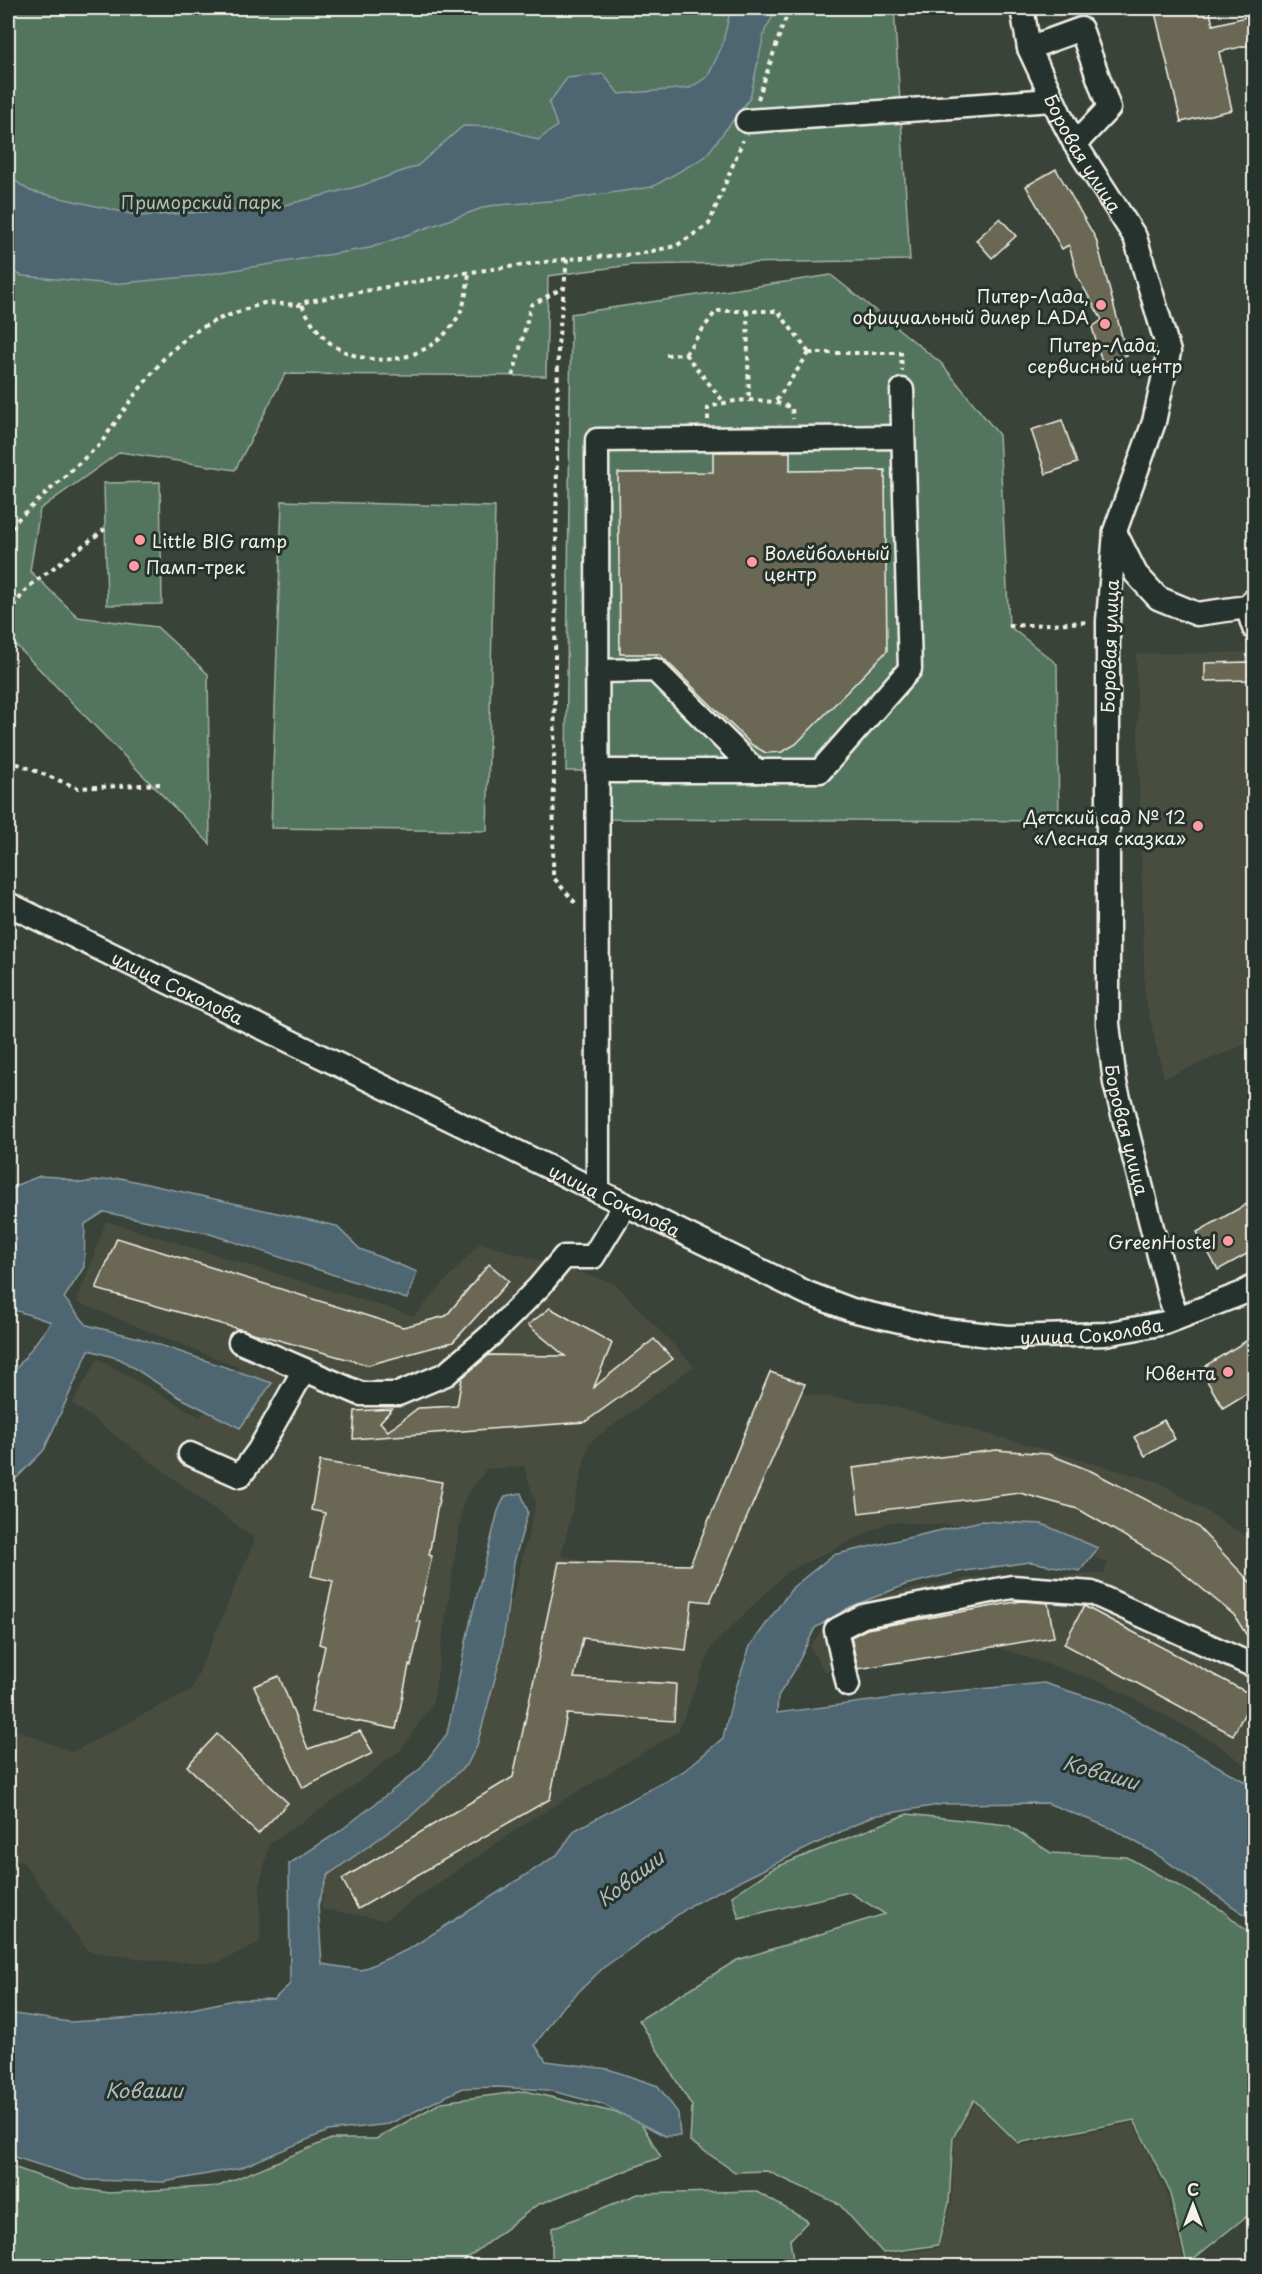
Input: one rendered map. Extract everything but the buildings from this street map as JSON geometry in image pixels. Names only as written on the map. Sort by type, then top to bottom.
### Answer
[{"type":"street","name":"Боровая улица","points":[[1022,8],[1029,48],[1053,100],[1075,144],[1135,237],[1169,352],[1154,422],[1115,531],[1108,621],[1107,1024],[1115,1083],[1177,1318]]},
{"type":"street","points":[[1029,48],[1081,29],[1109,108],[1075,144]]},
{"type":"street","points":[[749,121],[1053,100]]},
{"type":"street","points":[[597,771],[820,771],[910,669],[902,390]]},
{"type":"street","points":[[598,1191],[597,440],[903,437]]},
{"type":"street","points":[[1115,531],[1136,574],[1158,598],[1197,614],[1251,603],[1254,628]]},
{"type":"street","points":[[597,671],[655,670],[756,771]]},
{"type":"street","name":"улица Соколова","points":[[8,904],[807,1293],[852,1310],[935,1329],[1008,1337],[1105,1334],[1165,1323],[1243,1293],[1254,1286]]},
{"type":"street","points":[[240,1342],[361,1394],[398,1394],[447,1374],[491,1335],[539,1287],[564,1257],[593,1257],[625,1205]]},
{"type":"street","points":[[190,1454],[240,1476],[259,1450],[304,1370]]},
{"type":"street","points":[[848,1685],[836,1630],[862,1616],[1012,1587],[1092,1593],[1254,1666]]},
{"type":"path","points":[[8,536],[17,520],[101,443],[165,357],[189,335],[216,320],[264,303],[302,305],[304,302],[468,273],[567,258],[638,254],[676,246],[710,224],[783,22],[792,8]]},
{"type":"path","points":[[567,258],[558,345],[553,877],[598,928]]},
{"type":"path","points":[[302,305],[316,329],[332,344],[352,355],[378,360],[406,358],[425,350],[442,337],[459,314],[466,295],[468,273]]},
{"type":"path","points":[[513,376],[531,305],[564,287]]},
{"type":"path","points":[[685,354],[716,311],[778,311],[809,353]]},
{"type":"path","points":[[747,311],[749,402]]},
{"type":"path","points":[[809,353],[901,352],[902,390]]},
{"type":"path","points":[[776,401],[809,353]]},
{"type":"path","points":[[666,355],[685,354]]},
{"type":"path","points":[[685,354],[724,402]]},
{"type":"path","points":[[708,408],[724,402],[776,401],[792,408]]},
{"type":"path","points":[[8,614],[28,587],[105,529]]},
{"type":"path","points":[[1009,626],[1108,621]]},
{"type":"path","points":[[8,760],[78,788],[161,784]]},
{"type":"shaded area","name":"Детский сад № 12 «Лесная сказка»","points":[[1254,652],[1254,1041],[1164,1078],[1145,998],[1136,654]]},
{"type":"shaded area","points":[[106,1221],[414,1316],[480,1243],[614,1283],[694,1366],[589,1443],[561,1556],[690,1585],[775,1390],[883,1404],[1159,1482],[1248,1537],[1254,1547],[1254,1772],[1216,1743],[1105,1683],[992,1646],[824,1671],[810,1646],[843,1602],[969,1578],[1104,1574],[1108,1563],[1025,1528],[889,1522],[787,1572],[712,1646],[678,1732],[535,1817],[385,1920],[321,1909],[330,1860],[473,1757],[536,1503],[524,1466],[486,1469],[463,1502],[433,1703],[401,1750],[332,1802],[270,1843],[260,1883],[260,1942],[217,1963],[158,1961],[88,1951],[23,1862],[8,1856],[8,1727],[73,1752],[192,1689],[255,1539],[72,1403],[98,1359],[200,1417],[240,1368],[77,1302]]},
{"type":"shaded area","points":[[975,2103],[1019,2146],[1133,2123],[1166,2191],[1185,2266],[810,2266],[939,2248],[952,2202],[955,2138]]},
{"type":"green space","name":"Приморский парк","points":[[8,8],[894,8],[910,260],[631,265],[548,276],[546,376],[285,374],[235,470],[120,452],[40,509],[30,571],[78,617],[157,627],[208,674],[210,844],[8,637]]},
{"type":"green space","points":[[831,275],[941,363],[999,435],[1009,626],[1057,664],[1059,821],[597,819],[597,771],[566,771],[571,314]]},
{"type":"green space","name":"Памп-трек","points":[[160,482],[162,604],[107,605],[104,483]]},
{"type":"green space","points":[[282,501],[495,507],[487,831],[271,828]]},
{"type":"green space","points":[[907,1814],[1008,1825],[1051,1853],[1127,1857],[1222,1910],[1254,1937],[1254,2223],[1248,2215],[1187,2264],[1169,2190],[1134,2120],[1018,2143],[974,2100],[953,2138],[949,2203],[938,2245],[883,2253],[839,2204],[767,2171],[735,2172],[690,2141],[692,2106],[639,2020],[737,1960],[885,1914],[849,1892],[739,1918],[732,1896],[774,1868]]},
{"type":"green space","points":[[525,2091],[638,2118],[661,2157],[537,2205],[457,2266],[8,2266],[8,2165],[69,2187],[110,2193],[219,2186],[331,2139],[376,2139],[442,2102]]},
{"type":"green space","points":[[755,2191],[808,2221],[790,2240],[794,2266],[552,2266],[552,2228],[638,2194]]},
{"type":"water","points":[[731,8],[778,8],[765,30],[750,98],[705,157],[652,187],[561,200],[488,206],[370,248],[197,276],[112,284],[23,276],[8,270],[8,176],[30,191],[140,216],[273,208],[360,186],[417,166],[463,126],[501,127],[538,140],[557,126],[549,103],[567,78],[603,74],[619,94],[690,88],[708,76],[722,46]]},
{"type":"water","points":[[40,1176],[58,1177],[80,1183],[120,1178],[336,1226],[360,1249],[417,1272],[407,1299],[207,1233],[104,1212],[85,1224],[84,1267],[64,1298],[87,1325],[139,1338],[272,1383],[240,1428],[179,1397],[120,1359],[89,1350],[44,1450],[8,1487],[8,1380],[51,1322],[8,1308],[8,1193],[17,1185]]},
{"type":"water","name":"Коваши","points":[[521,1493],[528,1512],[514,1562],[501,1656],[477,1745],[468,1763],[411,1816],[328,1875],[318,1905],[322,1964],[361,1970],[409,1949],[557,1855],[575,1830],[684,1771],[723,1738],[733,1697],[750,1646],[793,1587],[833,1555],[981,1521],[1042,1524],[1098,1548],[1080,1571],[1030,1562],[958,1572],[905,1585],[850,1607],[815,1628],[793,1673],[778,1696],[777,1713],[925,1694],[1044,1683],[1109,1704],[1254,1787],[1254,1921],[1153,1852],[1113,1829],[1047,1803],[944,1804],[873,1816],[693,1904],[603,1968],[560,2010],[535,2045],[546,2061],[608,2069],[658,2086],[678,2113],[680,2136],[665,2136],[602,2104],[548,2090],[498,2087],[463,2088],[389,2124],[328,2131],[240,2168],[164,2182],[87,2180],[8,2155],[8,2013],[70,2022],[154,2017],[234,2000],[274,1999],[290,1984],[289,1864],[340,1831],[420,1769],[447,1734],[470,1623],[498,1511],[505,1496]]},
{"type":"place","name":"Питер-Лада, официальный дилер LADA","points":[[1101,305]]},
{"type":"place","name":"Питер-Лада, сервисный центр","points":[[1105,324]]},
{"type":"place","name":"Little BIG ramp","points":[[140,540]]},
{"type":"place","name":"Волейбольный центр","points":[[752,562]]},
{"type":"place","name":"Памп-трек","points":[[134,566]]},
{"type":"place","name":"Детский сад № 12 «Лесная сказка»","points":[[1198,826]]},
{"type":"place","name":"GreenHostel","points":[[1228,1241]]},
{"type":"place","name":"Ювента","points":[[1228,1372]]}]
